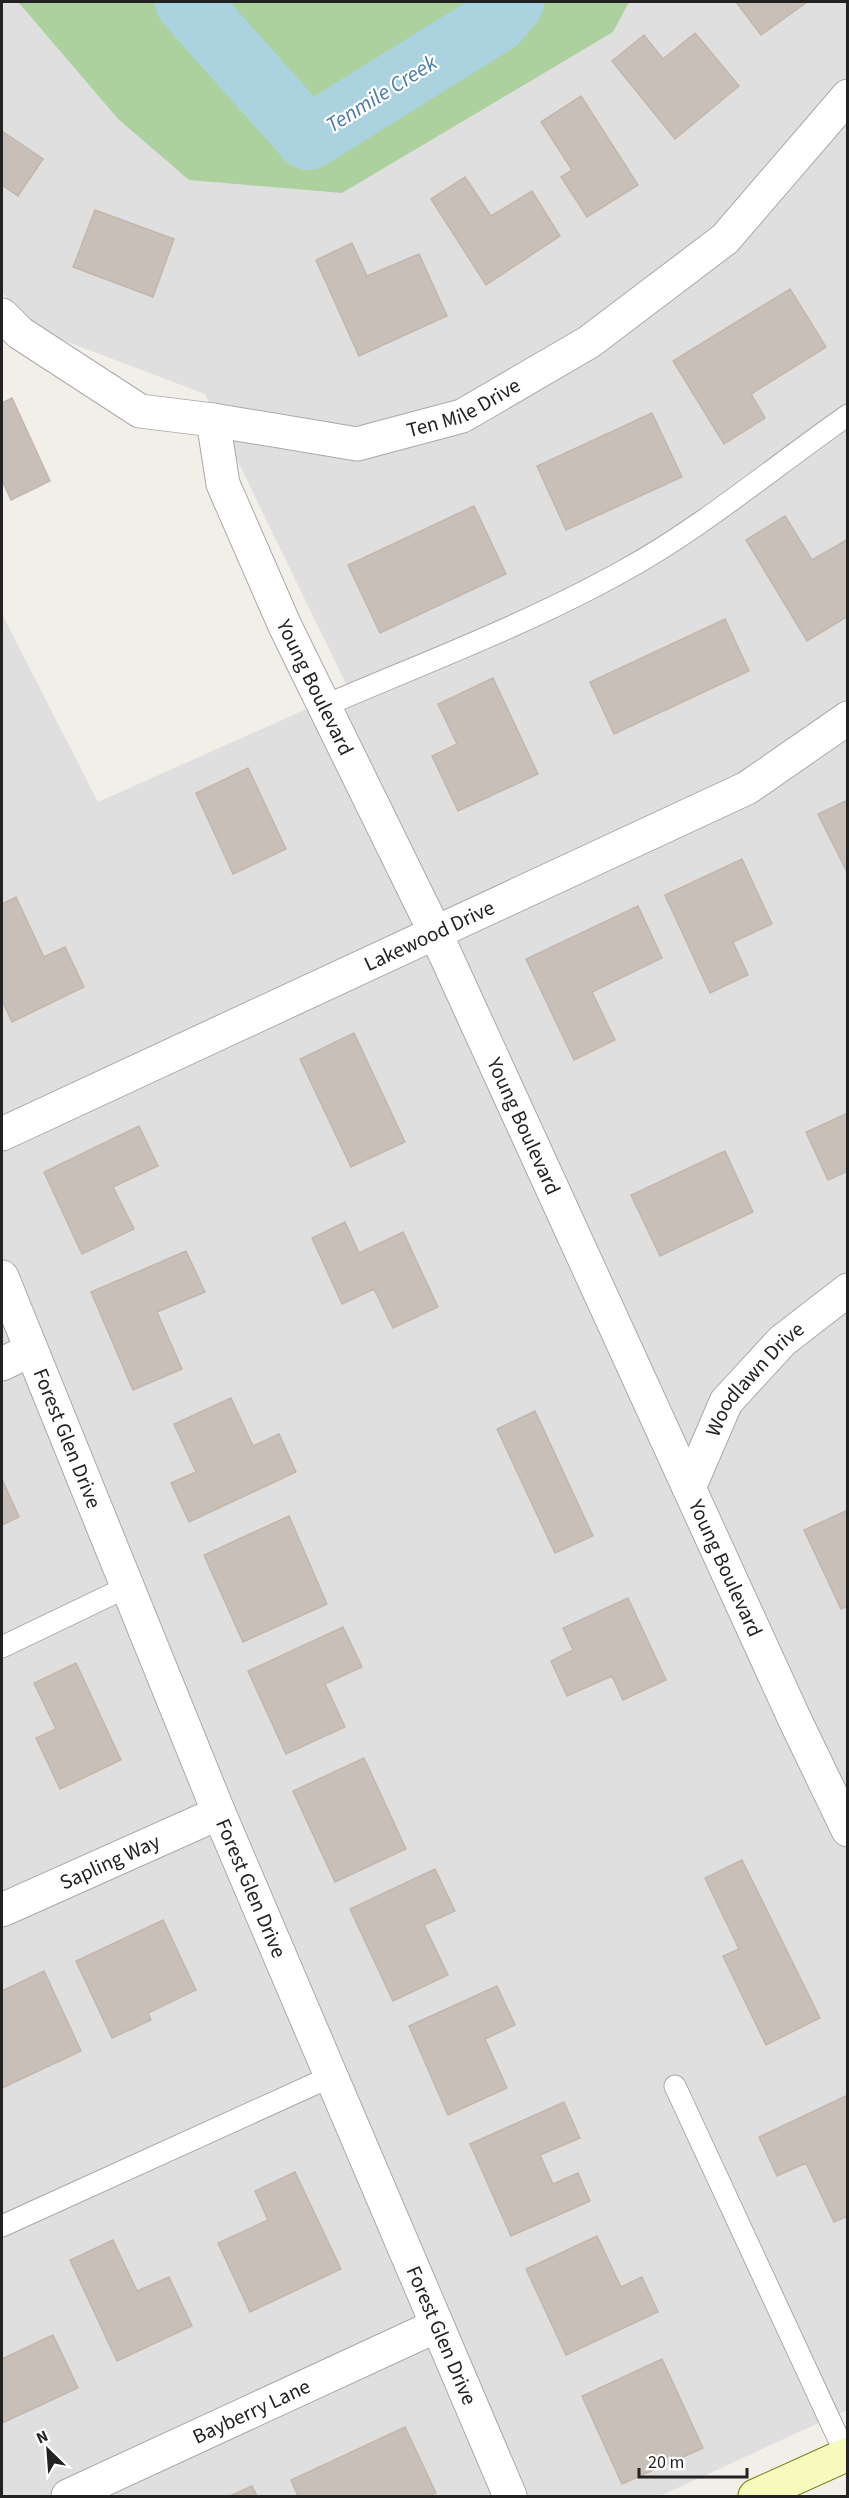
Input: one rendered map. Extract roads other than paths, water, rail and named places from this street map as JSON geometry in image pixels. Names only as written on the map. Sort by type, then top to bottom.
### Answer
[{"type":"main road","points":[[755,2496],[847,2455]]},
{"type":"street","name":"Ten Mile Drive","points":[[2,315],[20,333],[140,411],[213,420],[357,444],[462,416],[588,342],[725,239],[848,96]]},
{"type":"street","name":"Young Boulevard","points":[[213,420],[223,484],[285,626],[436,934],[848,1830]]},
{"type":"street","name":"Lakewood Drive","points":[[2,1134],[747,788],[848,718]]},
{"type":"street","name":"Forest Glen Drive","points":[[2,1277],[219,1813],[510,2496]]},
{"type":"street","name":"Woodlawn Drive","points":[[689,1488],[726,1402],[782,1341],[848,1290]]},
{"type":"street","points":[[2,1364],[30,1350]]},
{"type":"street","name":"Sapling Way","points":[[2,1910],[219,1813]]},
{"type":"street","name":"Bayberry Lane","points":[[68,2496],[436,2326]]},
{"type":"lane","points":[[324,706],[528,618],[624,571],[685,532],[848,415]]},
{"type":"lane","points":[[2,1647],[127,1587]]},
{"type":"lane","points":[[2,2226],[330,2077]]},
{"type":"lane","points":[[675,2086],[847,2455]]},
{"type":"waterway","name":"Tenmile Creek","points":[[187,2],[308,138],[496,21],[512,2]]}]
